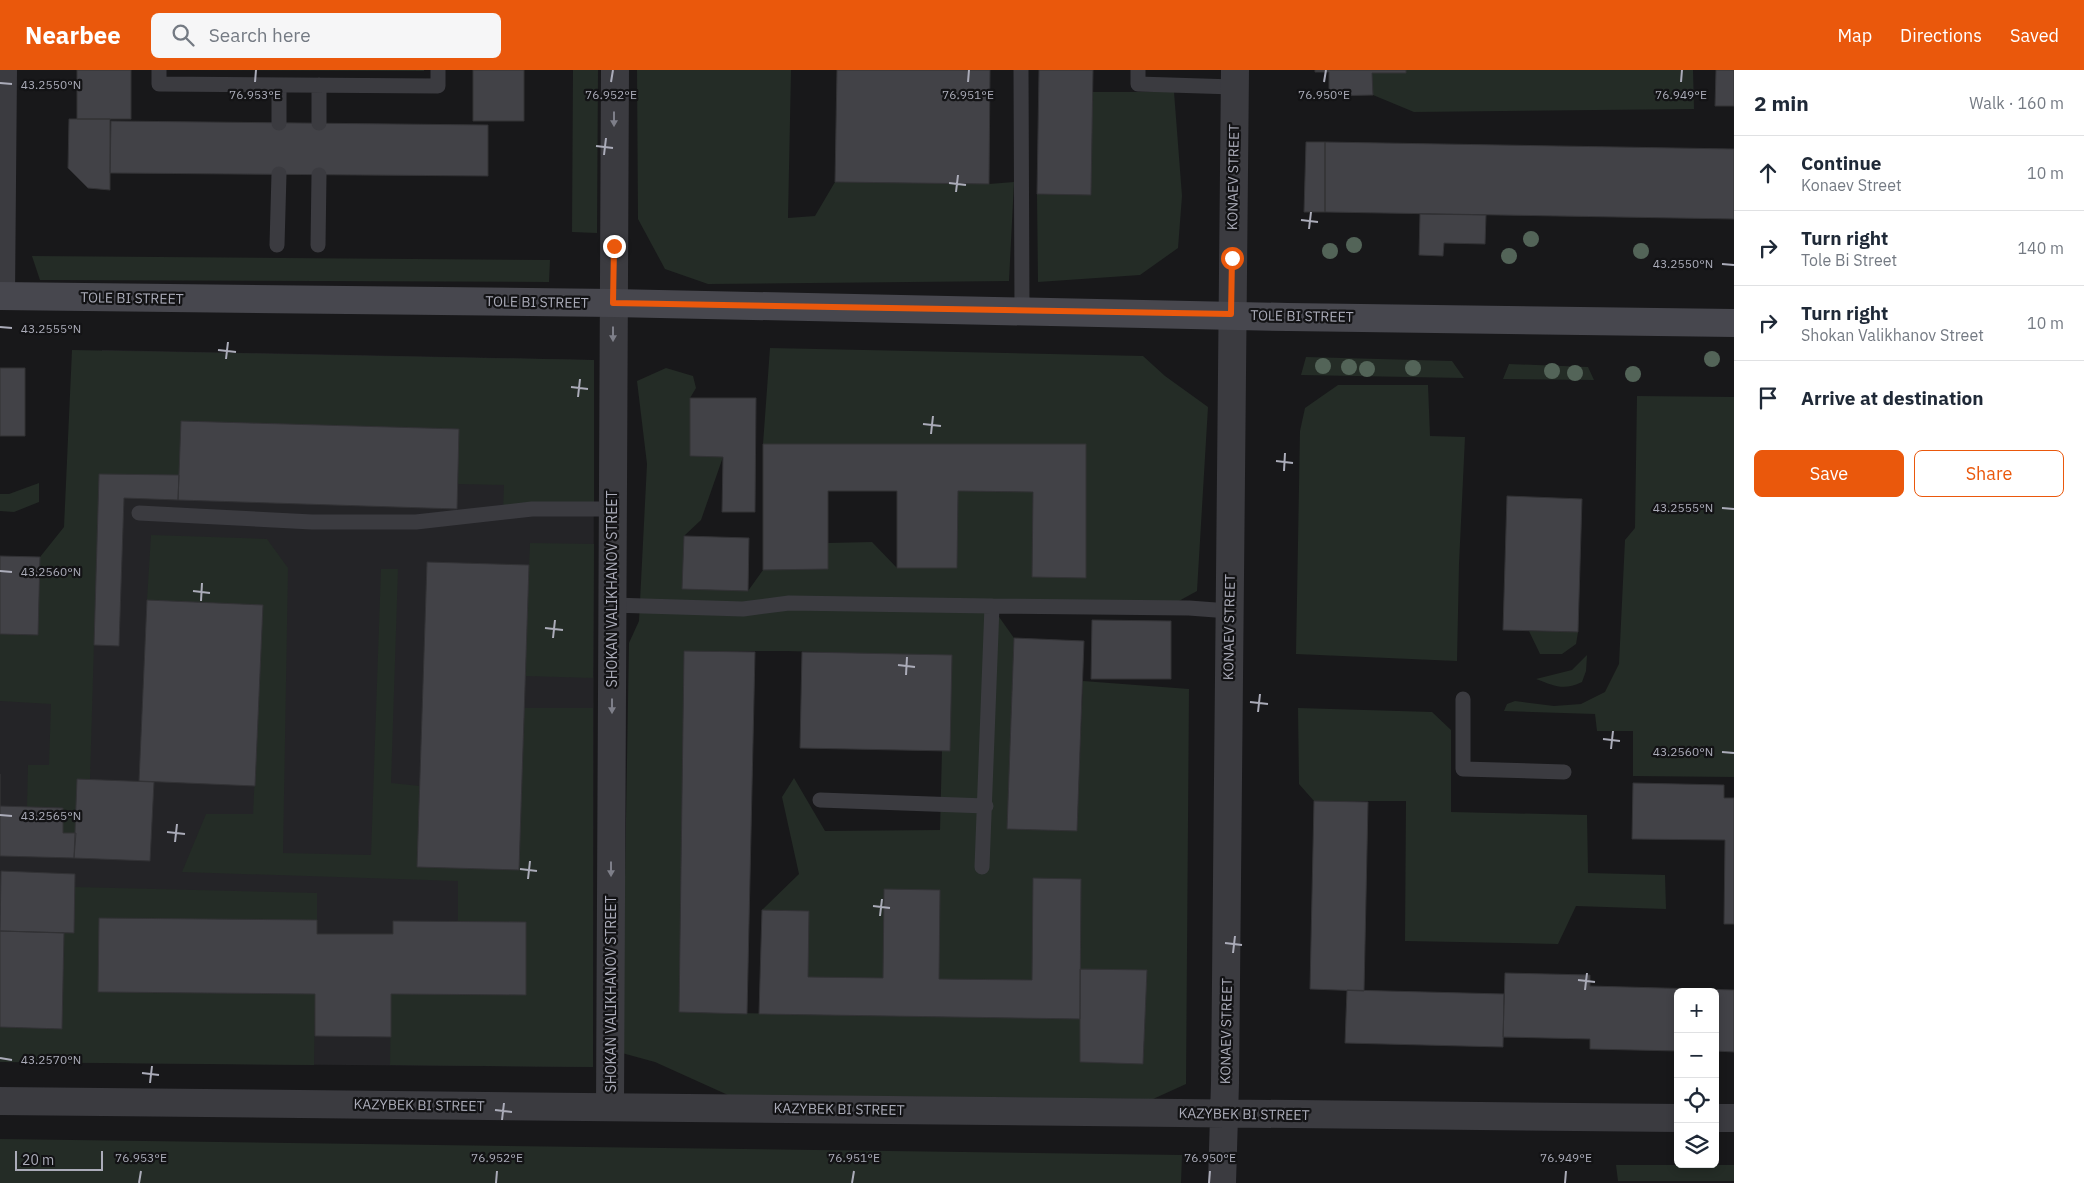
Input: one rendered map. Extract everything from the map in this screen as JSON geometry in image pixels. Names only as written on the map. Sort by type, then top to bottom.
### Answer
[{"type":"main road","name":"TOLE BI STREET","points":[[0,296],[613,303],[1231,314],[1288,317],[1734,323]]},
{"type":"street","points":[[0,296],[3,70]]},
{"type":"street","name":"SHOKAN VALIKHANOV STREET","points":[[610,1108],[615,70]]},
{"type":"street","name":"KONAEV STREET","points":[[1222,1183],[1234,78]]},
{"type":"street","name":"KAZYBEK BI STREET","points":[[0,1101],[1674,1118]]},
{"type":"street","points":[[1719,1118],[1734,1118]]},
{"type":"lane","points":[[160,70],[159,84],[319,86],[438,86],[438,70]]},
{"type":"lane","points":[[1021,70],[1022,310]]},
{"type":"lane","points":[[1138,70],[1138,84],[1234,78]]},
{"type":"lane","points":[[279,85],[279,123]]},
{"type":"lane","points":[[319,86],[319,123]]},
{"type":"lane","points":[[278,245],[279,174]]},
{"type":"lane","points":[[318,245],[319,175]]},
{"type":"lane","points":[[139,513],[312,522],[416,522],[532,509],[612,509]]},
{"type":"lane","points":[[612,605],[743,609],[789,604],[1189,608],[1229,611]]},
{"type":"lane","points":[[982,867],[986,806],[992,606]]},
{"type":"lane","points":[[1463,699],[1463,769],[1564,772]]},
{"type":"lane","points":[[820,800],[986,806]]},
{"type":"shaded area","points":[[173,70],[424,70],[424,71]]},
{"type":"shaded area","points":[[573,70],[598,70],[597,233],[572,232]]},
{"type":"shaded area","points":[[637,70],[791,70],[788,218],[815,216],[835,182],[989,184],[1014,182],[1009,281],[708,284],[665,269],[638,219]]},
{"type":"shaded area","points":[[1406,70],[1693,70],[1694,109],[1414,112],[1373,95],[1372,73],[1406,73]]},
{"type":"shaded area","points":[[1092,92],[1174,92],[1182,196],[1178,248],[1140,275],[1038,282],[1037,194],[1091,195]]},
{"type":"shaded area","points":[[32,256],[550,260],[549,282],[40,280]]},
{"type":"shaded area","points":[[770,348],[1143,356],[1165,376],[1208,407],[1197,591],[1166,608],[992,607],[1014,638],[1007,829],[1077,831],[1083,681],[1189,689],[1186,1084],[1153,1099],[728,1095],[655,1062],[622,1053],[629,643],[639,621],[647,464],[637,381],[666,368],[693,376],[696,388],[690,398],[690,456],[723,457],[701,520],[684,536],[682,589],[748,591],[763,570],[827,569],[828,543],[872,542],[897,568],[957,568],[958,491],[1033,492],[1032,577],[1086,577],[1086,444],[763,444]],"holes":[[[684,651],[787,651],[952,656],[950,750],[942,750],[940,830],[825,831],[794,778],[782,797],[799,874],[762,910],[809,911],[808,977],[883,978],[884,889],[940,890],[939,979],[1032,980],[1033,878],[1081,879],[1080,969],[1146,970],[1143,1063],[1080,1062],[1080,1019],[679,1012]]]},
{"type":"shaded area","points":[[72,350],[594,360],[594,514],[503,511],[504,485],[458,484],[459,429],[181,421],[179,475],[99,474],[90,779],[77,779],[76,833],[63,833],[63,808],[27,807],[28,765],[49,765],[51,704],[0,701],[0,634],[38,635],[40,557],[64,527]]},
{"type":"shaded area","points":[[102,350],[594,360],[593,1067],[0,1062],[0,634],[94,637]]},
{"type":"shaded area","points":[[1306,357],[1452,361],[1464,378],[1301,375]]},
{"type":"shaded area","points":[[1509,364],[1588,367],[1594,380],[1503,379]]},
{"type":"shaded area","points":[[1338,385],[1428,385],[1430,436],[1465,437],[1457,661],[1296,654],[1300,431],[1305,408]]},
{"type":"shaded area","points":[[1637,396],[1734,397],[1734,777],[1633,776],[1633,731],[1597,731],[1595,714],[1504,711],[1507,704],[1515,701],[1554,706],[1581,704],[1605,692],[1619,664],[1625,540],[1635,528]]},
{"type":"shaded area","points":[[39,483],[39,502],[14,512],[0,511],[0,494],[9,494]]},
{"type":"shaded area","points":[[151,535],[267,539],[288,568],[283,853],[371,855],[381,569],[398,569],[391,783],[420,786],[418,867],[519,870],[524,708],[593,708],[593,1067],[390,1065],[391,994],[526,994],[526,922],[458,922],[458,881],[182,872],[206,814],[253,814],[263,606],[147,600]]},
{"type":"shaded area","points":[[530,543],[594,544],[593,678],[525,676]]},
{"type":"shaded area","points":[[1529,631],[1578,632],[1576,644],[1562,654],[1540,654]]},
{"type":"shaded area","points":[[1587,655],[1586,671],[1582,682],[1564,687],[1536,679],[1572,670]]},
{"type":"shaded area","points":[[1298,708],[1432,712],[1451,730],[1451,812],[1587,815],[1588,873],[1665,875],[1666,909],[1576,906],[1558,944],[1405,941],[1406,801],[1314,801],[1299,784]]},
{"type":"shaded area","points":[[75,887],[317,893],[317,920],[99,919],[99,992],[315,994],[314,1065],[0,1062],[0,1027],[62,1029],[64,933],[74,932]]},
{"type":"shaded area","points":[[0,1139],[1182,1155],[1181,1183],[0,1183]]},
{"type":"shaded area","points":[[1616,1165],[1674,1165],[1674,1168],[1719,1168],[1719,1165],[1734,1165],[1734,1181],[1618,1181]]},
{"type":"building","points":[[77,70],[131,70],[131,119],[77,119]]},
{"type":"building","points":[[473,70],[524,70],[524,121],[473,121]]},
{"type":"building","points":[[837,70],[990,70],[989,184],[835,182]]},
{"type":"building","points":[[1039,70],[1093,70],[1091,195],[1037,194]]},
{"type":"building","points":[[1315,70],[1406,70],[1406,73],[1372,73],[1373,95],[1329,96],[1329,72],[1315,72]]},
{"type":"building","points":[[1716,70],[1734,70],[1734,106],[1715,106]]},
{"type":"building","points":[[69,119],[110,119],[110,190],[88,188],[68,168]]},
{"type":"building","points":[[111,121],[488,125],[488,176],[110,173]]},
{"type":"building","points":[[1306,142],[1325,142],[1325,212],[1304,212]]},
{"type":"building","points":[[1325,142],[1734,149],[1734,219],[1325,212]]},
{"type":"building","points":[[1420,214],[1486,215],[1485,244],[1444,243],[1443,256],[1419,255]]},
{"type":"building","points":[[0,368],[25,368],[25,436],[0,436]]},
{"type":"building","points":[[690,398],[756,398],[755,512],[722,512],[723,457],[690,456]]},
{"type":"building","points":[[181,421],[459,429],[457,509],[178,500]]},
{"type":"building","points":[[763,444],[1086,444],[1086,578],[1032,577],[1033,492],[958,491],[957,568],[897,568],[897,491],[828,491],[828,569],[763,570]]},
{"type":"building","points":[[99,474],[179,475],[178,500],[124,498],[119,646],[94,645]]},
{"type":"building","points":[[1507,496],[1582,499],[1578,632],[1503,630]]},
{"type":"building","points":[[684,536],[749,538],[748,591],[682,589]]},
{"type":"building","points":[[0,556],[40,557],[38,635],[0,634]]},
{"type":"building","points":[[427,562],[529,565],[519,870],[417,867]]},
{"type":"building","points":[[147,600],[263,605],[255,786],[139,781]]},
{"type":"building","points":[[1092,620],[1171,621],[1171,679],[1091,679]]},
{"type":"building","points":[[1014,638],[1084,641],[1077,831],[1007,829]]},
{"type":"building","points":[[684,651],[755,652],[747,1014],[679,1012]]},
{"type":"building","points":[[802,652],[952,655],[950,751],[800,748]]},
{"type":"building","points":[[77,779],[154,782],[150,861],[74,858]]},
{"type":"building","points":[[1633,783],[1724,785],[1724,798],[1734,798],[1734,924],[1724,924],[1725,840],[1632,839]]},
{"type":"building","points":[[1314,801],[1368,802],[1364,991],[1310,989]]},
{"type":"building","points":[[0,806],[63,808],[63,833],[76,833],[74,858],[0,856]]},
{"type":"building","points":[[1,871],[75,874],[74,933],[0,931]]},
{"type":"building","points":[[1033,878],[1081,879],[1080,1019],[759,1014],[762,910],[809,911],[808,977],[883,978],[884,889],[940,890],[939,979],[1032,980]]},
{"type":"building","points":[[99,918],[317,920],[317,934],[393,934],[393,921],[526,922],[526,995],[391,994],[391,1037],[315,1036],[315,994],[98,992]]},
{"type":"building","points":[[0,931],[64,933],[62,1029],[0,1027]]},
{"type":"building","points":[[1080,969],[1147,970],[1143,1064],[1080,1062]]},
{"type":"building","points":[[1505,973],[1590,975],[1590,986],[1674,988],[1674,1051],[1590,1049],[1590,1039],[1503,1037]]},
{"type":"building","points":[[1347,990],[1504,994],[1503,1047],[1345,1043]]},
{"type":"building","points":[[1719,990],[1734,990],[1734,1052],[1719,1051]]},
{"type":"route","points":[[614,246],[613,303],[1231,314],[1232,258]]}]
